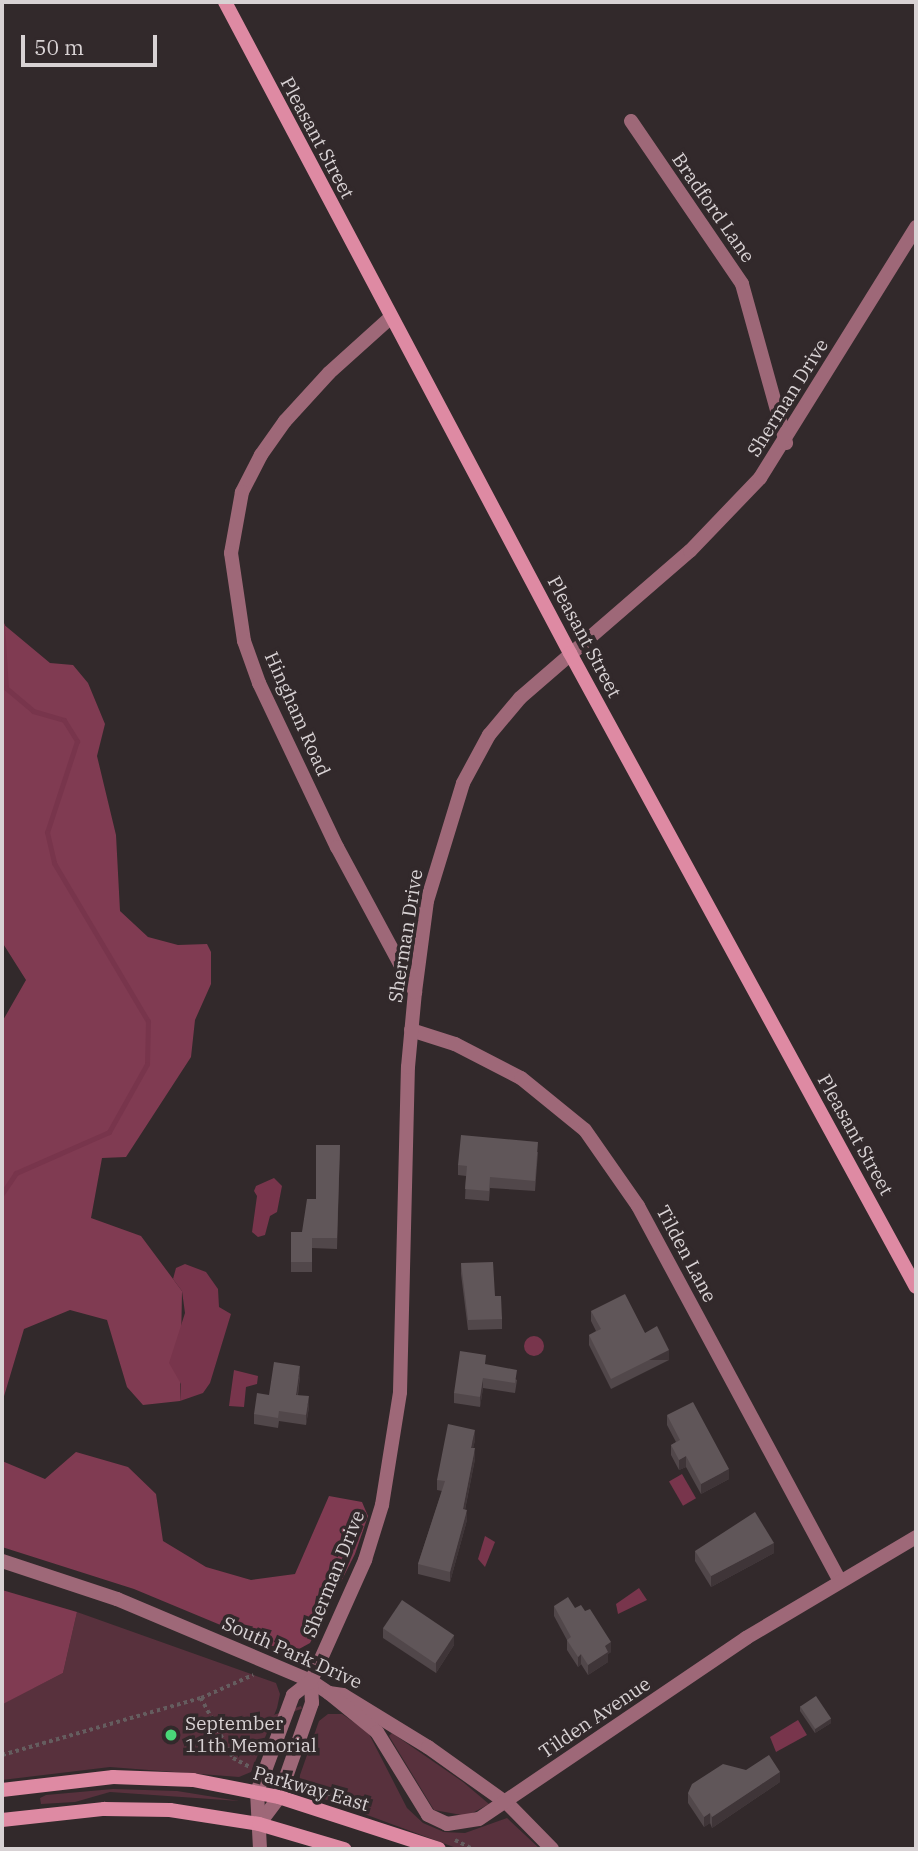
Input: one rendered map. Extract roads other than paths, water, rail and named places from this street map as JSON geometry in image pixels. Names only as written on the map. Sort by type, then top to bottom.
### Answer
[{"type":"street","name":"Pleasant Street","points":[[225,2],[390,318],[570,653],[916,1287]]},
{"type":"street","name":"Bradford Lane","points":[[631,121],[743,284],[786,443]]},
{"type":"street","name":"Sherman Drive","points":[[259,1824],[279,1797],[312,1703],[311,1681],[365,1560],[382,1507],[400,1392],[411,1030],[415,992],[428,901],[446,829],[463,783],[489,735],[570,653],[690,551],[760,478],[786,443],[916,227]]},
{"type":"street","name":"Hingham Road","points":[[390,318],[329,373],[285,421],[261,456],[242,492],[231,553],[244,640],[260,683],[337,847],[415,992]]},
{"type":"street","name":"Tilden Lane","points":[[411,1030],[455,1044],[521,1077],[585,1130],[638,1206],[840,1581]]},
{"type":"street","name":"Tilden Avenue","points":[[329,1693],[377,1732],[422,1809],[437,1821],[465,1823],[508,1804],[746,1638],[916,1537]]},
{"type":"street","name":"South Park Drive","points":[[2,1561],[117,1599],[311,1681],[329,1693],[343,1695],[418,1740],[508,1804]]},
{"type":"street","name":"Sherman Drive","points":[[260,1849],[257,1792],[293,1695],[311,1681]]},
{"type":"street","name":"Parkway East","points":[[2,1790],[113,1777],[193,1780],[279,1797],[439,1849]]},
{"type":"street","points":[[508,1804],[552,1849]]},
{"type":"street","points":[[2,1820],[104,1809],[170,1811],[259,1824],[344,1849]]},
{"type":"waterway","points":[[2,625],[6,688],[33,711],[64,720],[77,741],[47,832],[54,863],[148,1021],[147,1064],[109,1132],[16,1173],[2,1194]]},
{"type":"place","name":"September 11th Memorial","points":[[171,1735]]}]
